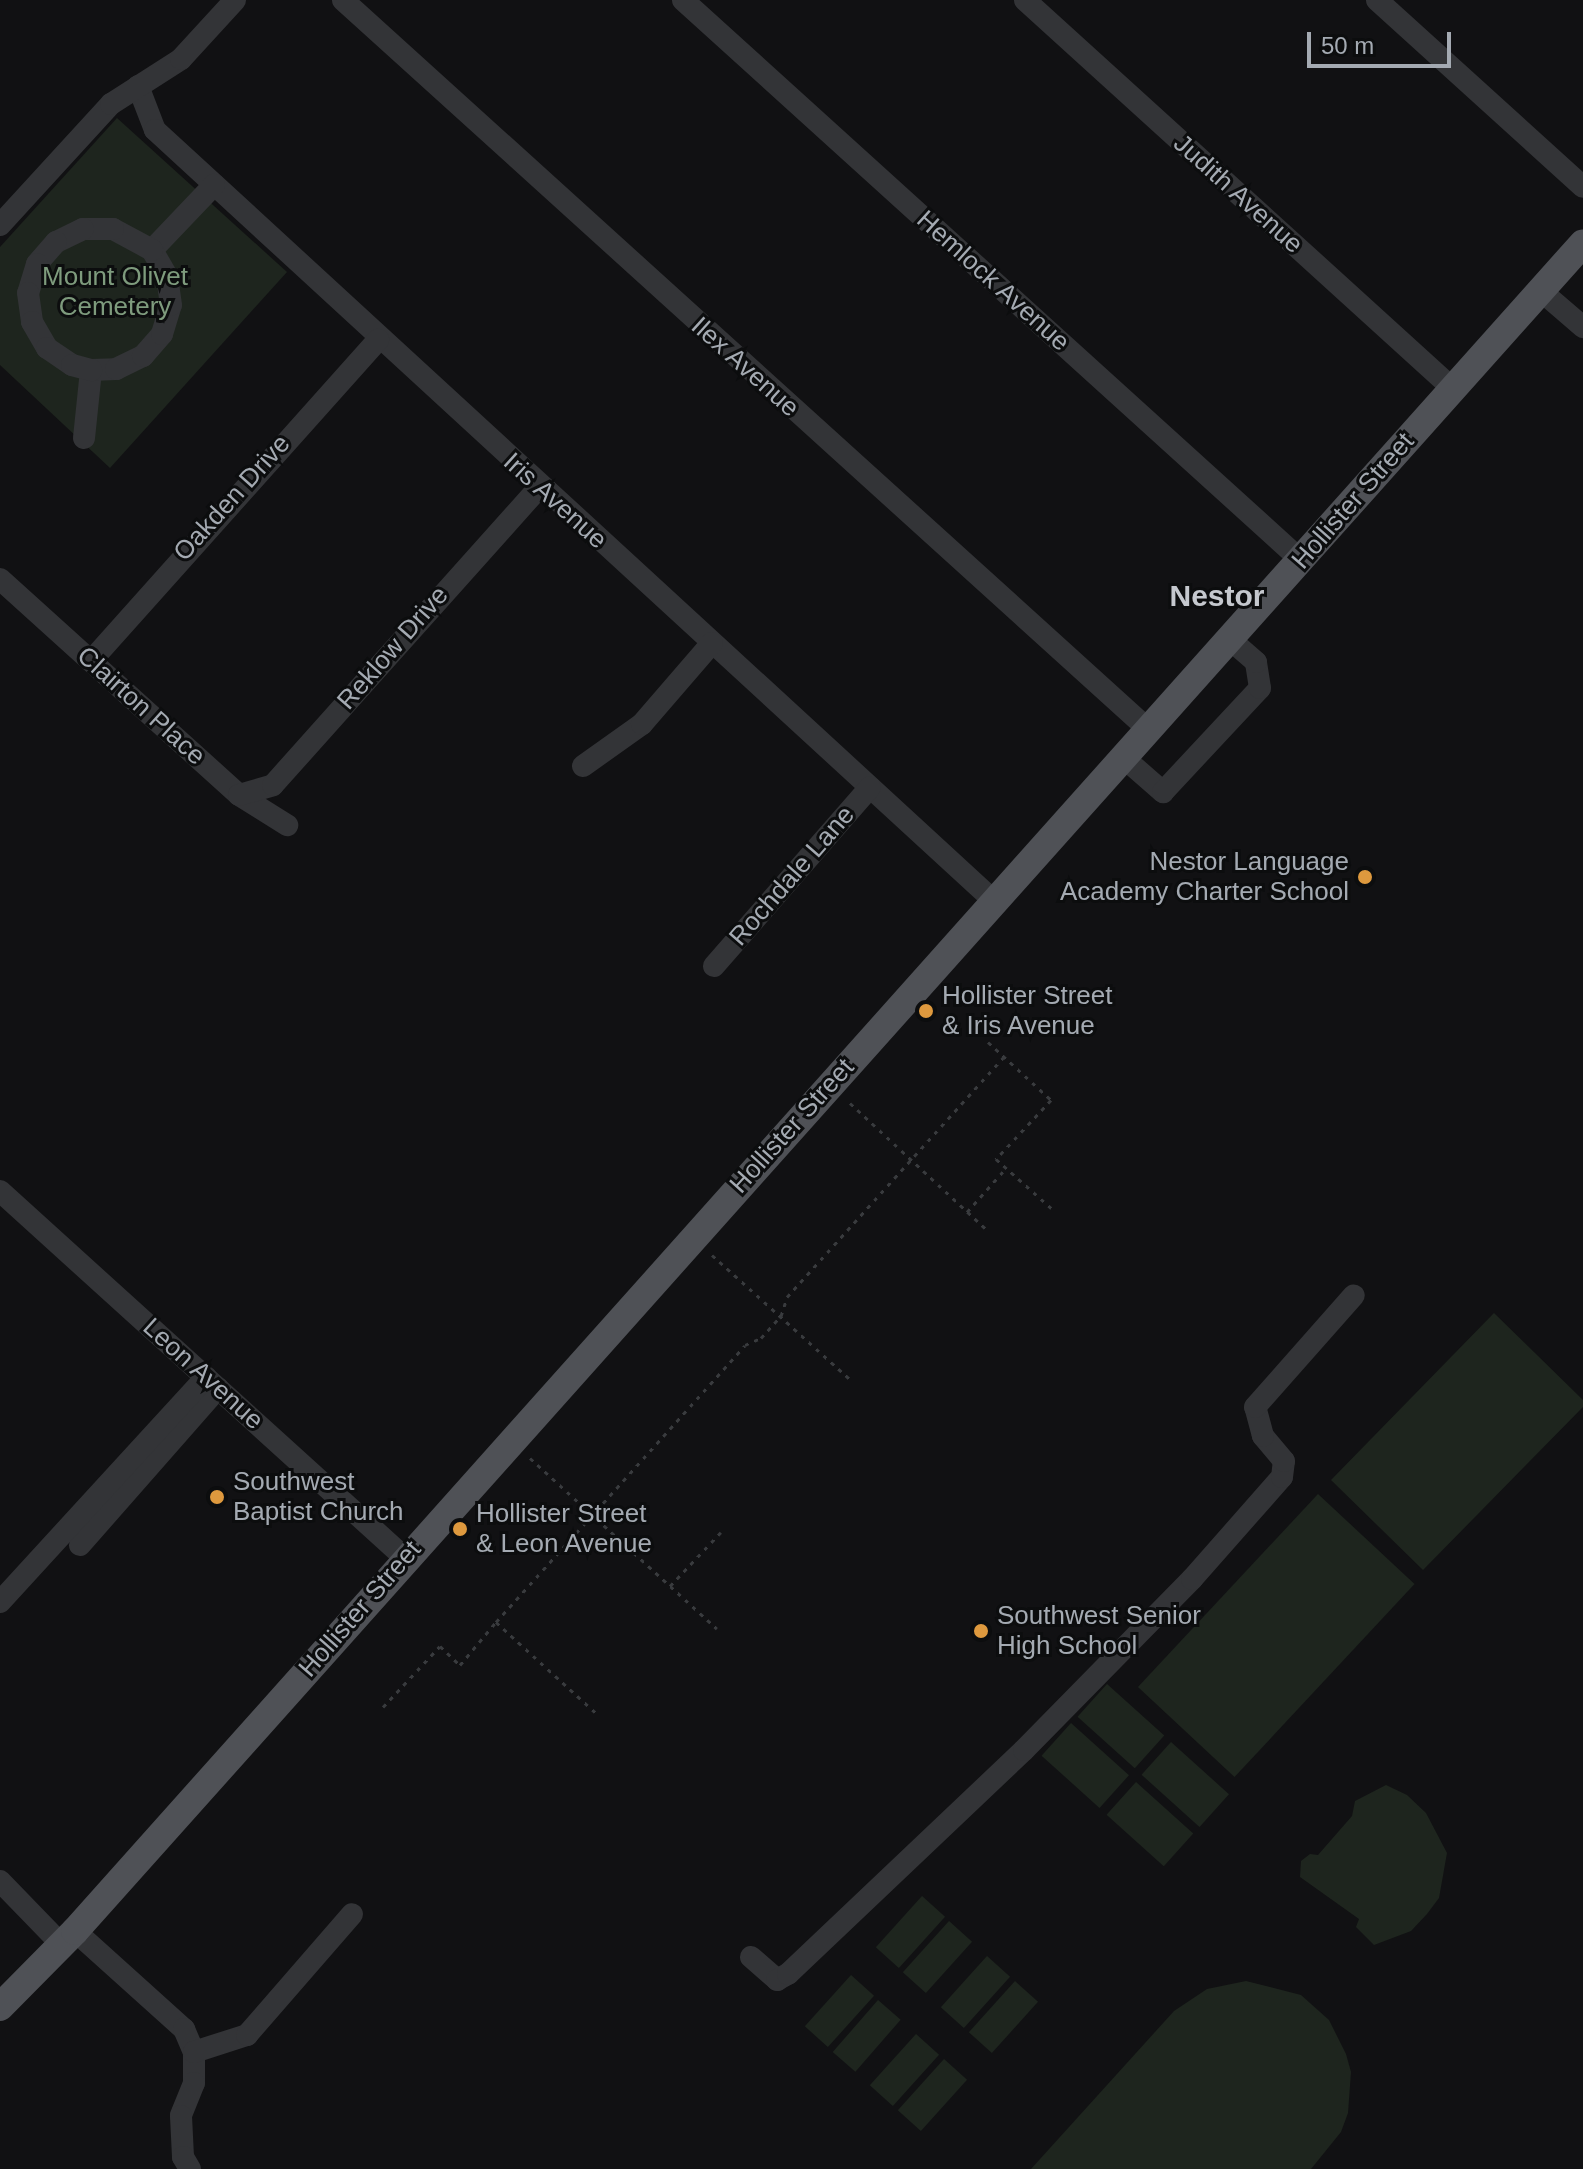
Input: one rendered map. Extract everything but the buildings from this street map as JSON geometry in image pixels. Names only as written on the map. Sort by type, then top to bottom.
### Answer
[{"type":"main road","name":"Hollister Street","points":[[0,2007],[68,1938],[993,900],[1302,561],[1451,387],[1583,243]]},
{"type":"street","points":[[0,225],[111,104],[181,59],[235,0]]},
{"type":"street","name":"Ilex Avenue","points":[[343,0],[1150,731]]},
{"type":"street","name":"Hemlock Avenue","points":[[683,0],[1302,561]]},
{"type":"street","name":"Judith Avenue","points":[[1025,0],[1451,387]]},
{"type":"street","points":[[1377,0],[1583,187]]},
{"type":"street","name":"Iris Avenue","points":[[138,86],[155,130],[378,340],[993,900]]},
{"type":"street","points":[[152,250],[214,185]]},
{"type":"street","points":[[98,227],[127,233],[152,250],[171,290],[162,334],[130,364],[91,370],[59,358],[38,336],[28,293],[37,264],[56,242],[98,227]]},
{"type":"street","points":[[1540,290],[1583,327]]},
{"type":"street","name":"Oakden Drive","points":[[91,661],[378,340]]},
{"type":"street","points":[[84,438],[91,370]]},
{"type":"street","name":"Reklow Drive","points":[[239,795],[273,785],[539,487]]},
{"type":"street","name":"Clairton Place","points":[[0,579],[239,795],[287,825]]},
{"type":"street","points":[[1124,758],[1163,792],[1260,688],[1256,662],[1231,640]]},
{"type":"street","points":[[583,766],[642,724],[712,643]]},
{"type":"street","name":"Rochdale Lane","points":[[714,966],[870,787]]},
{"type":"street","name":"Leon Avenue","points":[[0,1191],[405,1558]]},
{"type":"street","points":[[751,1957],[777,1980],[788,1974],[1024,1750],[1192,1579],[1282,1477],[1284,1461],[1263,1436],[1255,1407],[1354,1295]]},
{"type":"street","points":[[80,1545],[212,1382]]},
{"type":"street","points":[[0,1602],[212,1382]]},
{"type":"street","points":[[0,1881],[184,2029],[194,2052],[194,2083],[181,2116],[183,2157],[190,2169]]},
{"type":"street","points":[[194,2052],[247,2035],[352,1914]]},
{"type":"path","points":[[988,1042],[1051,1100],[996,1159],[1051,1208]]},
{"type":"path","points":[[383,1707],[440,1646],[460,1665],[745,1345],[761,1338],[781,1316],[787,1297],[1004,1057]]},
{"type":"path","points":[[850,1103],[987,1230]]},
{"type":"path","points":[[967,1212],[1006,1168]]},
{"type":"path","points":[[712,1255],[851,1380]]},
{"type":"path","points":[[530,1458],[717,1629]]},
{"type":"path","points":[[670,1586],[721,1532]]},
{"type":"path","points":[[496,1622],[596,1713]]},
{"type":"green space","name":"Mount Olivet Cemetery","points":[[117,118],[287,272],[110,468],[0,365],[0,247]]},
{"type":"green space","points":[[1494,1313],[1583,1400],[1583,1407],[1423,1570],[1331,1480]]},
{"type":"green space","points":[[1318,1494],[1415,1584],[1234,1777],[1138,1687]]},
{"type":"green space","points":[[1107,1684],[1164,1736],[1135,1768],[1078,1717]]},
{"type":"green space","points":[[1071,1723],[1129,1775],[1100,1808],[1042,1756]]},
{"type":"green space","points":[[1171,1742],[1229,1794],[1200,1827],[1142,1775]]},
{"type":"green space","points":[[1136,1782],[1193,1834],[1164,1866],[1107,1815]]},
{"type":"green space","points":[[1386,1785],[1407,1795],[1426,1813],[1447,1853],[1439,1898],[1427,1914],[1411,1931],[1374,1945],[1356,1927],[1359,1919],[1300,1877],[1301,1861],[1310,1854],[1318,1855],[1352,1816],[1355,1801]]},
{"type":"green space","points":[[922,1896],[945,1917],[899,1968],[876,1947]]},
{"type":"green space","points":[[949,1921],[972,1942],[926,1993],[903,1972]]},
{"type":"green space","points":[[987,1956],[1010,1977],[964,2028],[941,2007]]},
{"type":"green space","points":[[851,1975],[874,1996],[828,2047],[805,2026]]},
{"type":"green space","points":[[1015,1981],[1038,2002],[992,2053],[969,2032]]},
{"type":"green space","points":[[1246,1981],[1301,1995],[1329,2020],[1346,2054],[1351,2072],[1348,2113],[1341,2132],[1311,2169],[1031,2169],[1174,2011],[1207,1989]]},
{"type":"green space","points":[[878,2000],[901,2020],[855,2072],[833,2052]]},
{"type":"green space","points":[[916,2034],[939,2055],[893,2106],[870,2085]]},
{"type":"green space","points":[[944,2059],[967,2080],[921,2131],[898,2110]]},
{"type":"place","name":"Nestor Language Academy Charter School","points":[[1365,877]]},
{"type":"place","name":"Hollister Street & Iris Avenue","points":[[926,1011]]},
{"type":"place","name":"Southwest Baptist Church","points":[[217,1497]]},
{"type":"place","name":"Hollister Street & Leon Avenue","points":[[460,1529]]},
{"type":"place","name":"Southwest Senior High School","points":[[981,1631]]},
{"type":"district","name":"Nestor","points":[[1217,596]]}]
